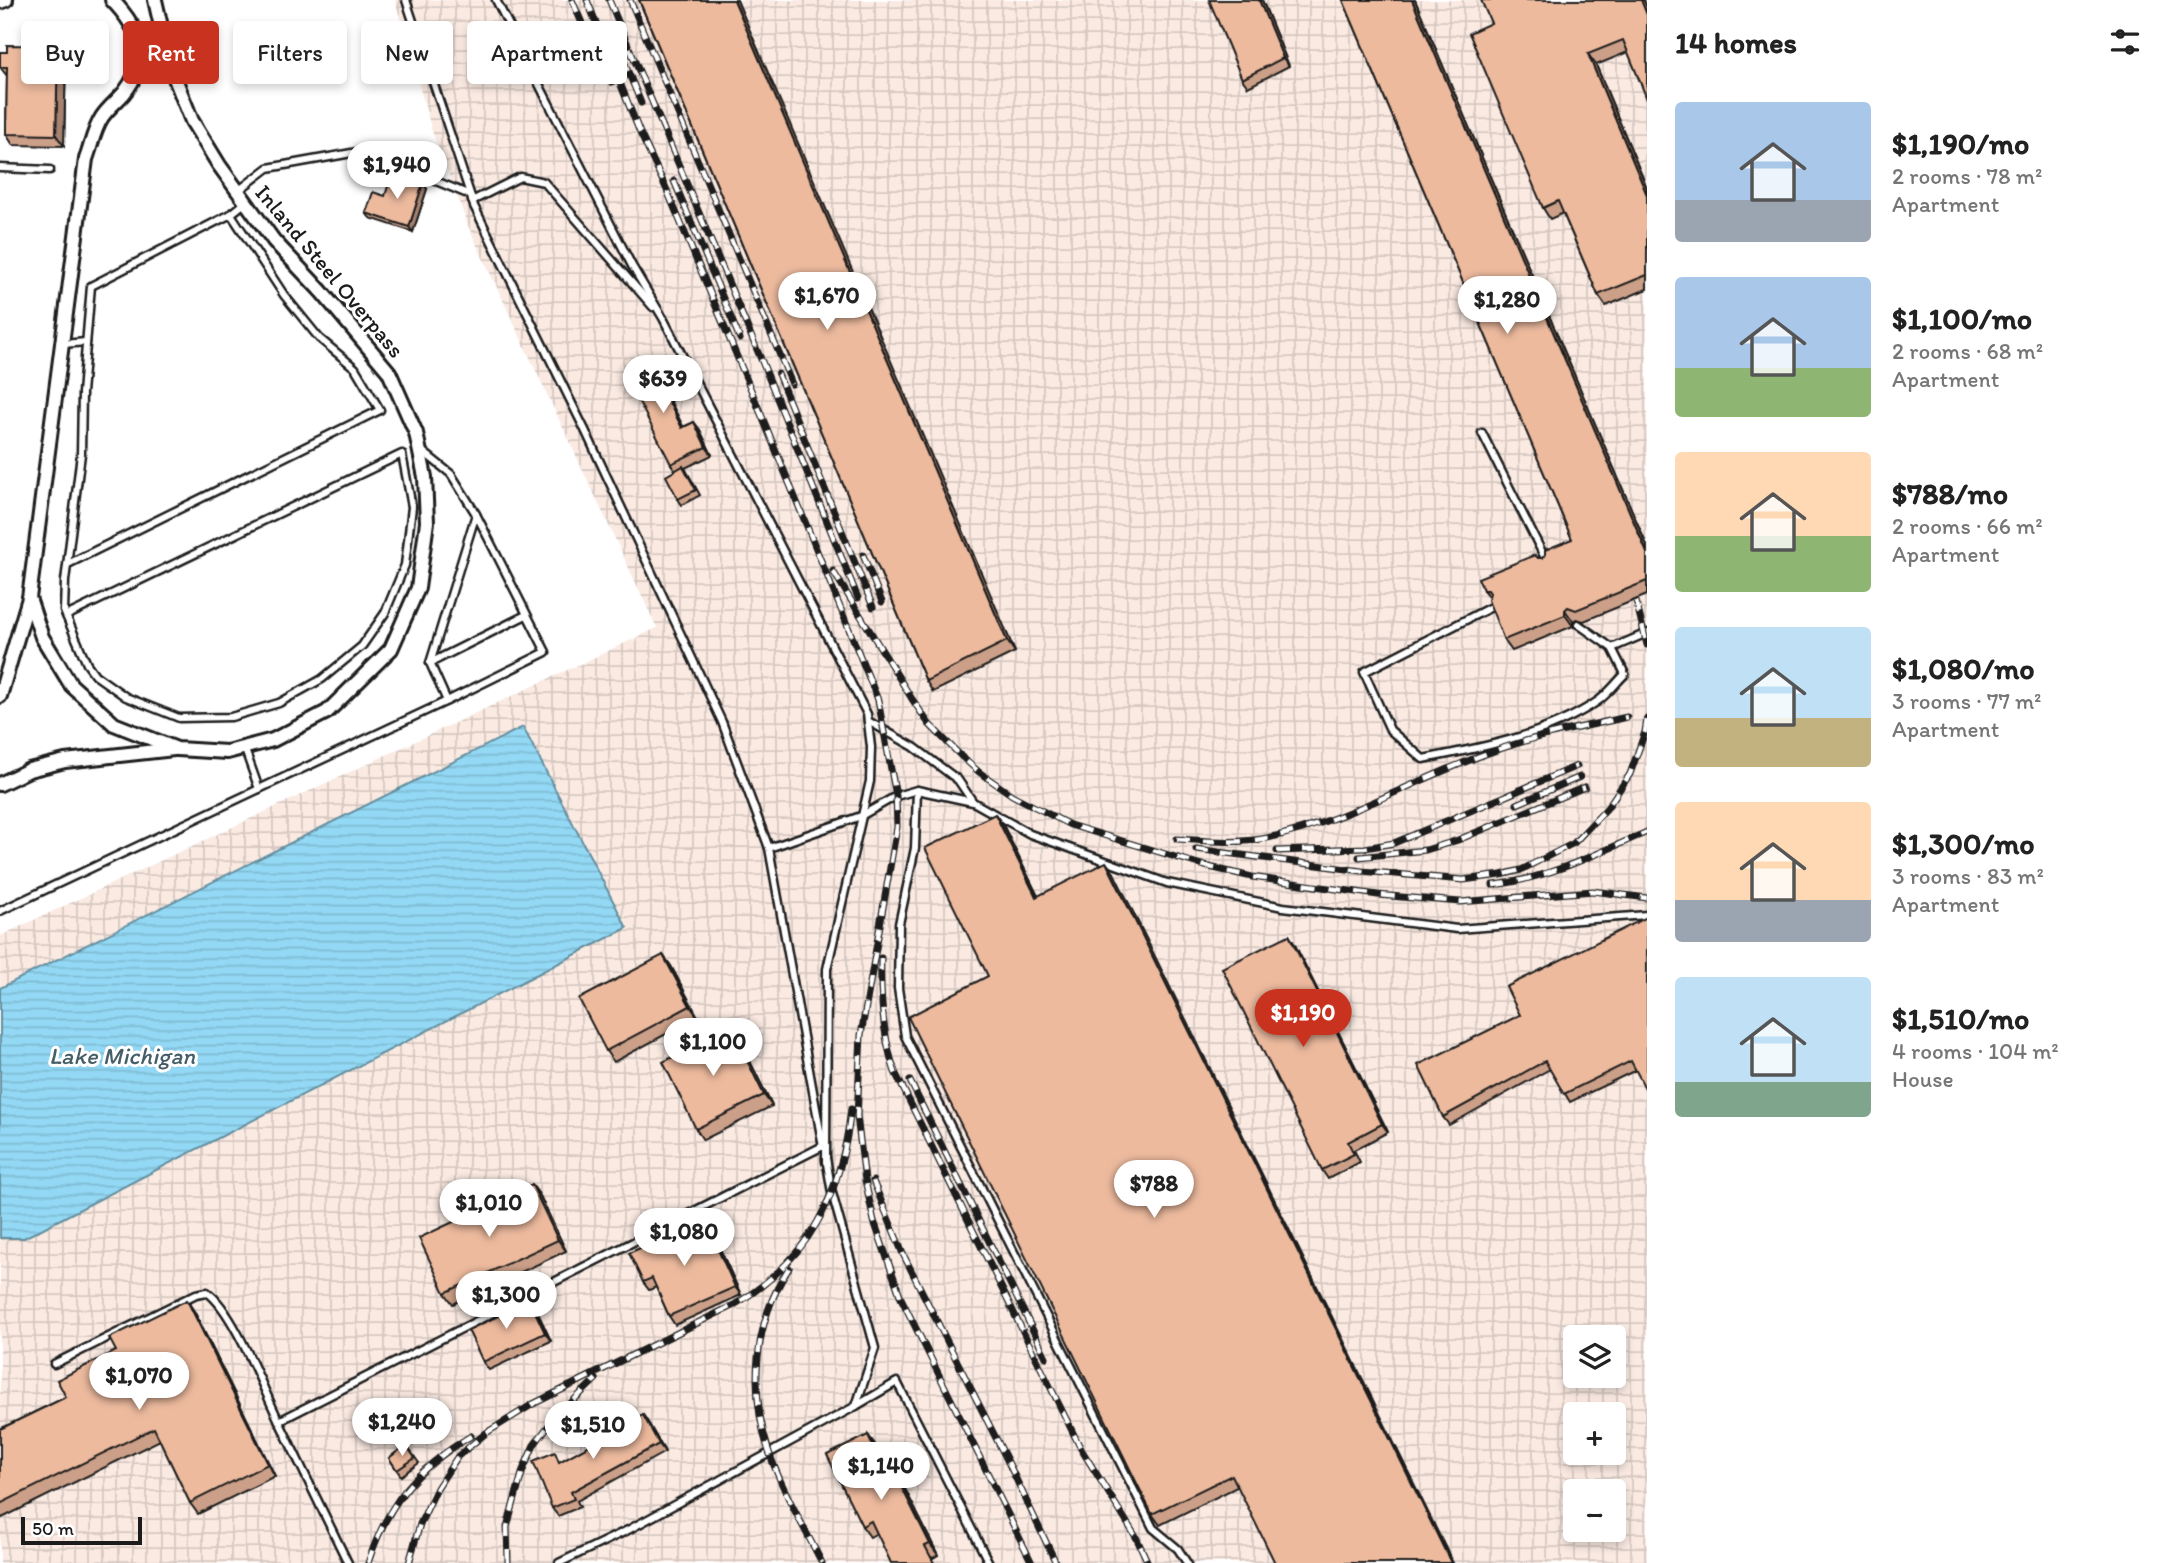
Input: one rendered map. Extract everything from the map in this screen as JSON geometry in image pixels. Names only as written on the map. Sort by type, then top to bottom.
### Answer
[{"type":"street","points":[[0,2],[6,0]]},
{"type":"street","name":"Inland Steel Overpass","points":[[0,696],[29,598],[86,159],[102,118],[125,91],[135,75],[140,59],[139,41],[130,18],[112,0]]},
{"type":"street","name":"Inland Steel Overpass","points":[[29,598],[41,637],[71,685],[114,724],[177,749],[227,752],[273,740],[327,712],[391,649],[418,588],[427,523],[425,477],[416,433],[389,372],[321,291],[274,241],[219,165],[192,121],[170,66],[155,0]]},
{"type":"street","points":[[0,784],[29,770],[65,761],[177,749]]},
{"type":"lane","points":[[406,0],[471,198],[722,722],[769,848],[832,1193],[875,1348],[856,1406]]},
{"type":"lane","points":[[496,0],[867,714],[871,747],[870,781],[827,969],[826,1162]]},
{"type":"lane","points":[[66,616],[402,454],[412,507],[411,516],[405,565],[384,613],[362,646],[323,679],[279,703],[231,717],[179,718],[126,697],[95,675],[87,664],[66,616],[64,611],[81,454],[91,286],[231,214],[268,168],[363,151],[471,198],[520,177],[544,183],[663,318]]},
{"type":"lane","points":[[0,169],[50,170]]},
{"type":"lane","points":[[68,564],[380,410],[355,368],[318,338],[285,295],[231,214]]},
{"type":"lane","points":[[62,344],[86,342]]},
{"type":"lane","points":[[1482,433],[1548,564]]},
{"type":"lane","points":[[0,911],[546,652],[476,514],[451,474],[419,449]]},
{"type":"lane","points":[[447,701],[430,663],[476,514]]},
{"type":"lane","points":[[1493,606],[1364,673],[1390,730],[1423,759],[1469,750],[1550,726],[1599,700],[1625,674],[1612,648],[1578,624]]},
{"type":"lane","points":[[430,663],[526,615]]},
{"type":"lane","points":[[1612,648],[1647,633]]},
{"type":"lane","points":[[868,721],[914,747],[958,780],[972,802]]},
{"type":"lane","points":[[244,747],[260,789]]},
{"type":"lane","points":[[769,848],[861,816],[896,796],[917,790],[972,802],[1030,834],[1167,883],[1283,907],[1457,929],[1647,915]]},
{"type":"lane","points":[[917,790],[915,848],[899,924],[898,988],[905,1036],[1153,1528],[1178,1549],[1187,1563]]},
{"type":"lane","points":[[279,1421],[823,1146]]},
{"type":"lane","points":[[54,1364],[196,1294],[207,1292],[218,1300],[232,1321],[345,1562]]},
{"type":"lane","points":[[559,1563],[628,1530],[897,1382],[989,1563]]},
{"type":"shaded area","points":[[395,0],[1647,0],[1647,1563],[0,1563],[0,1238],[24,1238],[627,928],[523,728],[0,988],[0,936],[657,628],[469,228],[432,131],[419,84],[453,84],[453,21],[401,21]]},
{"type":"water","name":"Lake Michigan","points":[[523,727],[627,928],[24,1238],[0,1238],[0,988]]},
{"type":"building","points":[[639,0],[734,0],[1007,641],[926,681]]},
{"type":"building","points":[[1209,0],[1259,0],[1283,58],[1242,79]]},
{"type":"building","points":[[1343,0],[1412,0],[1647,553],[1647,581],[1576,610],[1568,607],[1565,615],[1504,640],[1488,600],[1490,593],[1483,590],[1478,578],[1535,555],[1542,558],[1545,550],[1572,539]]},
{"type":"building","points":[[1481,0],[1641,0],[1647,15],[1647,99],[1623,40],[1588,54],[1647,195],[1647,275],[1598,295],[1558,201],[1543,208],[1469,33],[1491,23]]},
{"type":"building","points":[[7,45],[21,45],[21,84],[57,84],[56,135],[6,134],[7,67],[0,67],[0,52],[7,52]]},
{"type":"building","points":[[392,173],[423,183],[409,227],[366,213],[373,192],[385,196]]},
{"type":"building","points":[[648,361],[682,428],[694,422],[706,447],[671,464],[624,373]]},
{"type":"building","points":[[683,466],[696,490],[678,499],[666,476]]},
{"type":"building","points":[[995,814],[1036,897],[1106,862],[1451,1563],[1275,1563],[1232,1475],[1152,1514],[908,1017],[988,976],[925,848]]},
{"type":"building","points":[[1647,917],[1647,1092],[1631,1061],[1564,1094],[1545,1061],[1443,1117],[1418,1065],[1520,1015],[1506,987]]},
{"type":"building","points":[[1289,935],[1382,1124],[1348,1142],[1354,1154],[1322,1170],[1222,968]]},
{"type":"building","points":[[663,955],[690,1006],[606,1051],[579,999]]},
{"type":"building","points":[[731,1028],[764,1095],[696,1129],[663,1062]]},
{"type":"building","points":[[532,1185],[558,1240],[445,1293],[419,1238]]},
{"type":"building","points":[[704,1219],[735,1287],[669,1316],[652,1278],[643,1282],[629,1253]]},
{"type":"building","points":[[187,1300],[268,1464],[190,1503],[154,1428],[0,1504],[0,1429],[66,1397],[57,1380],[116,1351],[109,1338]]},
{"type":"building","points":[[530,1301],[545,1333],[483,1362],[468,1330]]},
{"type":"building","points":[[643,1415],[659,1444],[571,1492],[574,1499],[552,1508],[533,1461],[555,1452],[559,1462]]},
{"type":"building","points":[[868,1435],[883,1467],[890,1464],[930,1544],[925,1546],[934,1563],[891,1563],[871,1521],[862,1526],[827,1455]]},
{"type":"building","points":[[406,1445],[415,1458],[397,1470],[389,1458]]},
{"type":"railway","points":[[572,0],[581,21]]},
{"type":"railway","points":[[587,0],[640,133],[754,397],[878,700],[896,796],[897,827],[861,1035],[857,1116],[865,1180],[874,1221],[901,1298],[1032,1563]]},
{"type":"railway","points":[[609,0],[763,364],[858,598]]},
{"type":"railway","points":[[630,0],[792,384]]},
{"type":"railway","points":[[627,69],[641,103]]},
{"type":"railway","points":[[674,181],[740,339]]},
{"type":"railway","points":[[778,374],[873,607]]},
{"type":"railway","points":[[863,555],[882,602]]},
{"type":"railway","points":[[833,571],[929,724],[979,772],[1012,795],[1070,825],[1205,866],[1252,877],[1378,895],[1460,902],[1593,891],[1647,898]]},
{"type":"railway","points":[[1636,601],[1647,645]]},
{"type":"railway","points":[[1177,839],[1245,841],[1297,831],[1355,810],[1497,750],[1627,717]]},
{"type":"railway","points":[[1196,849],[1362,871],[1463,880],[1521,870],[1574,843],[1607,808],[1630,774],[1647,719]]},
{"type":"railway","points":[[1277,851],[1365,848],[1394,843],[1577,766]]},
{"type":"railway","points":[[1517,804],[1580,777]]},
{"type":"railway","points":[[1359,857],[1426,850],[1458,840],[1585,787]]},
{"type":"railway","points":[[1493,885],[1553,871],[1647,832]]},
{"type":"railway","points":[[881,958],[883,1015],[895,1072],[1081,1449],[1136,1537],[1148,1563]]},
{"type":"railway","points":[[910,1081],[1046,1357]]},
{"type":"railway","points":[[409,1563],[420,1524],[437,1488],[458,1456],[486,1433],[533,1404],[734,1305],[783,1267],[802,1246],[830,1197],[846,1141],[851,1109]]},
{"type":"railway","points":[[873,1181],[903,1254],[1056,1563]]},
{"type":"railway","points":[[789,1268],[777,1289],[762,1334],[757,1381],[759,1405],[774,1466],[822,1563]]},
{"type":"railway","points":[[508,1563],[507,1527],[523,1470],[534,1445],[552,1421],[596,1379]]},
{"type":"railway","points":[[368,1563],[385,1522],[406,1489],[435,1461],[471,1436]]}]
